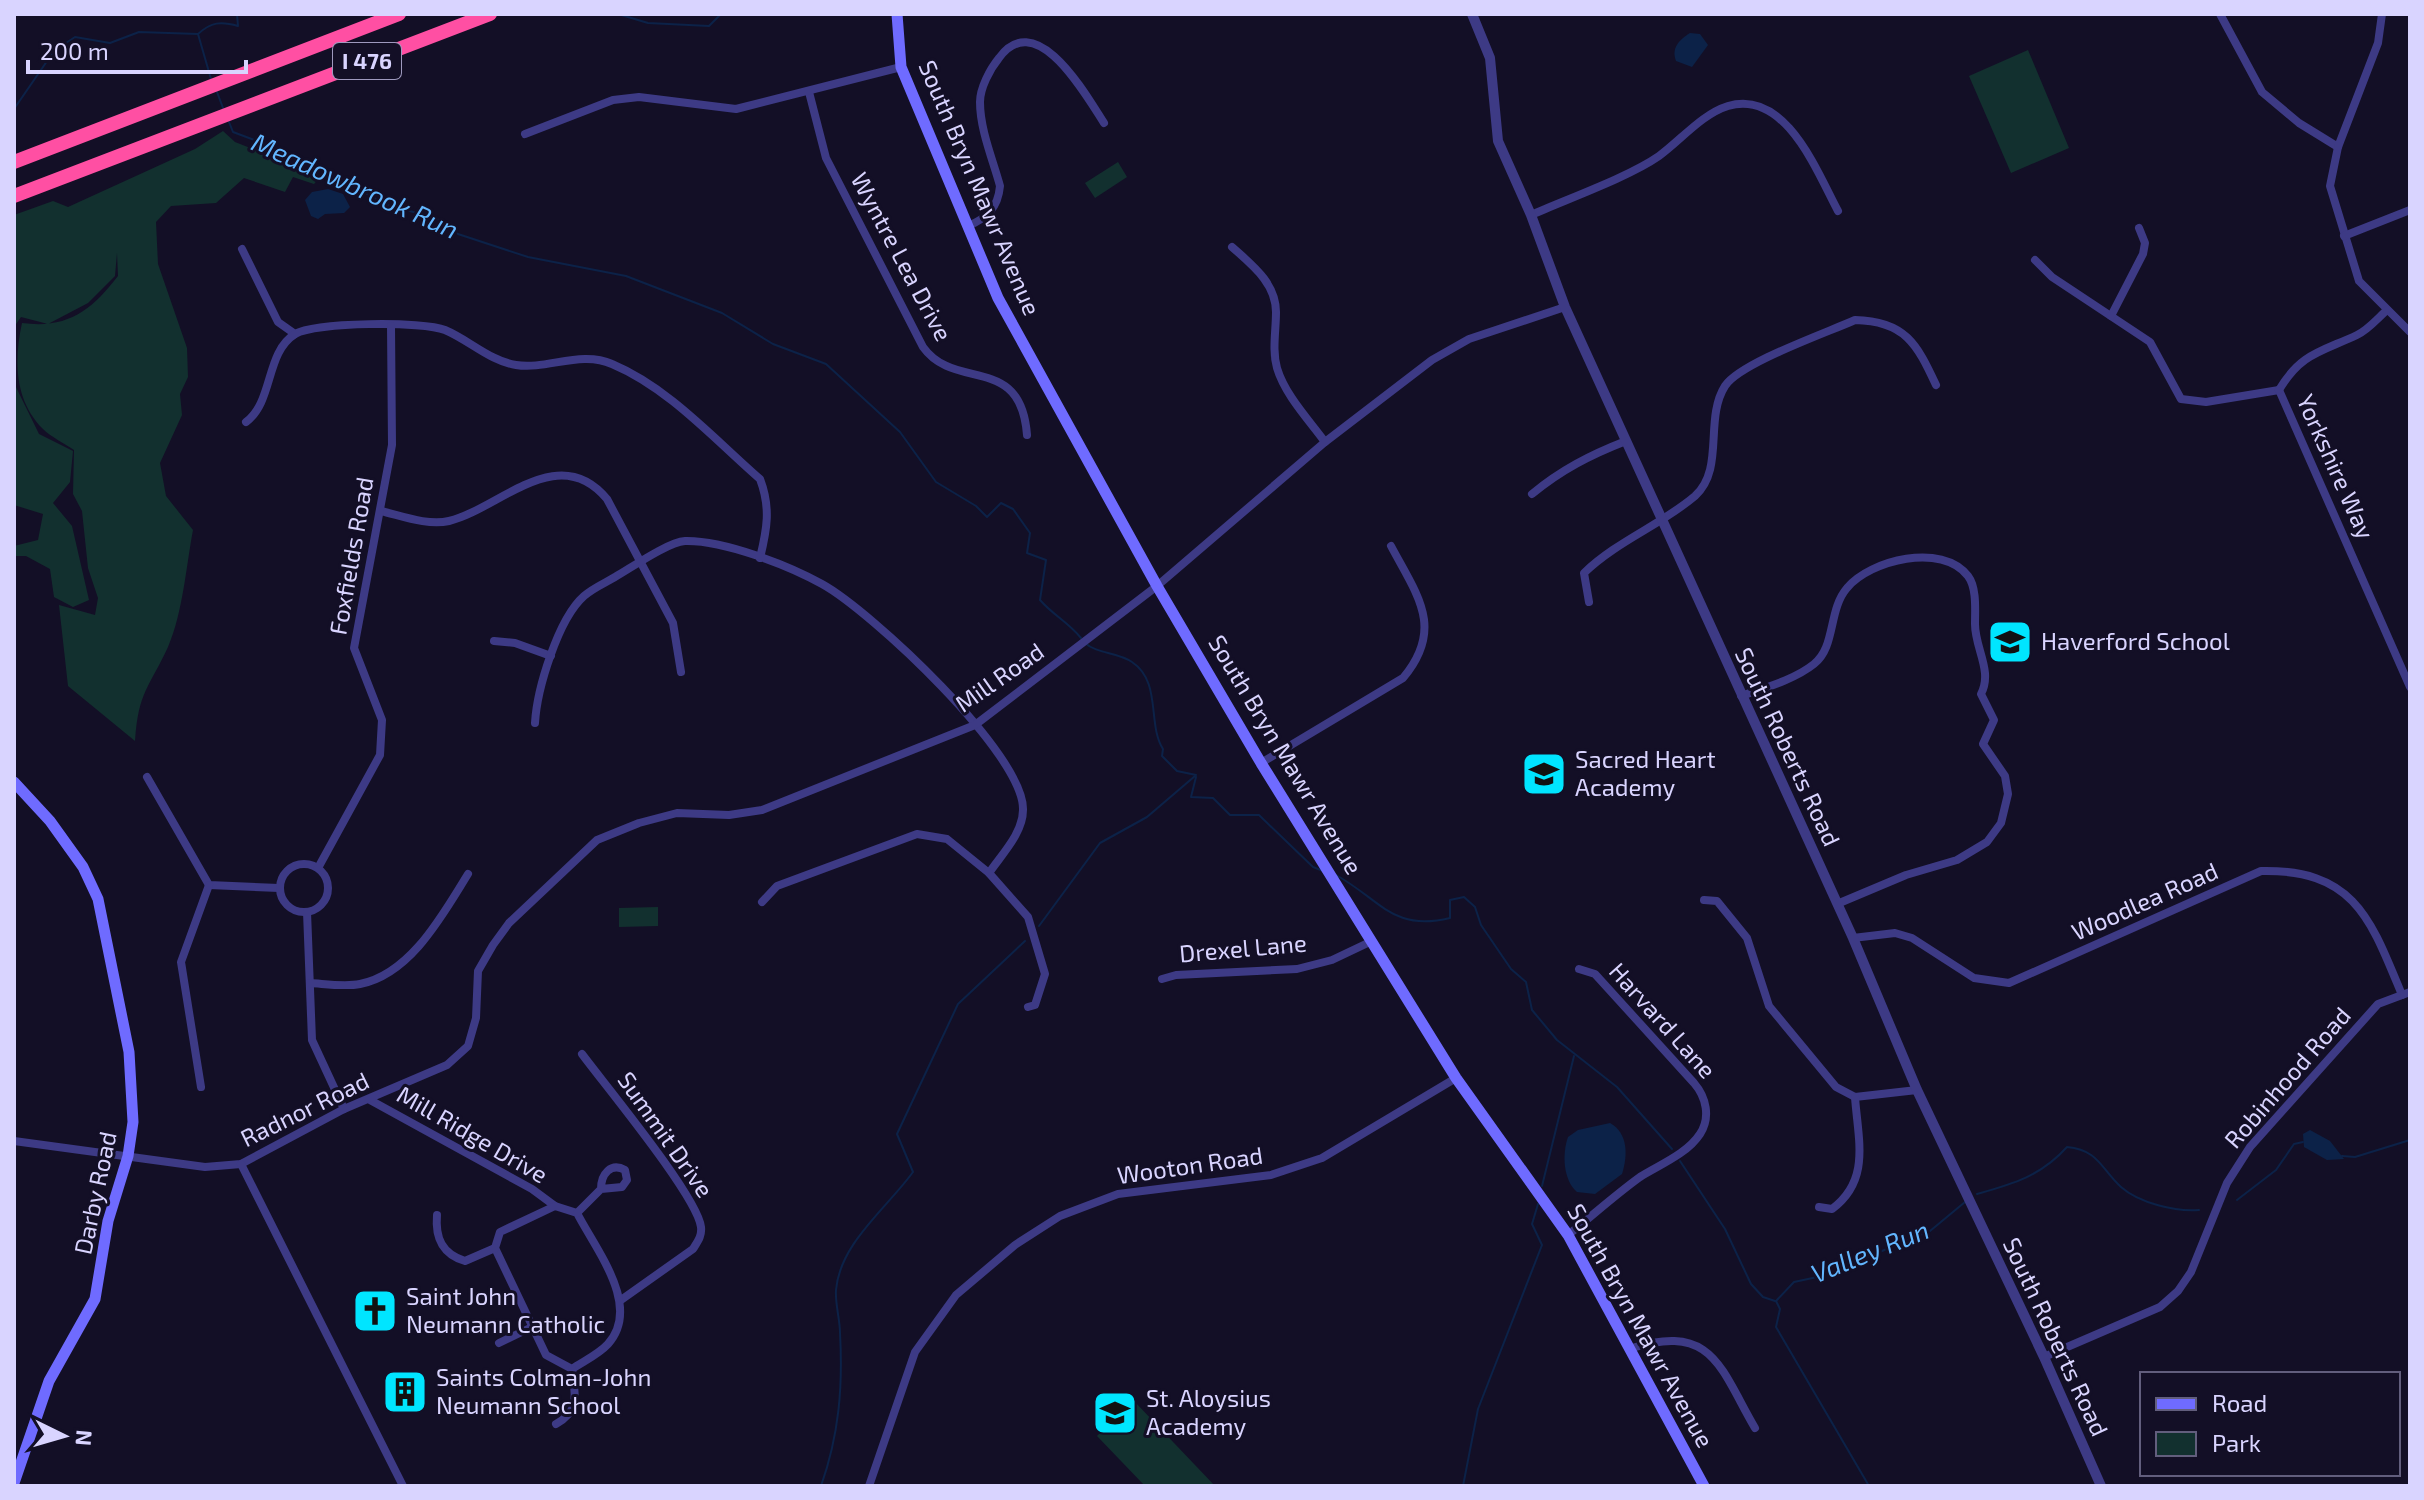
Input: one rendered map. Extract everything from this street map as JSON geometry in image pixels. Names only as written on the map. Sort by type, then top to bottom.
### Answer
[{"type":"highway","name":"I 476","points":[[14,162],[399,14]]},
{"type":"highway","name":"I 476","points":[[14,196],[490,14]]},
{"type":"main road","name":"South Bryn Mawr Avenue","points":[[897,14],[901,67],[998,298],[1157,586],[1261,763],[1456,1078],[1568,1235],[1632,1348],[1701,1485]]},
{"type":"main road","name":"Darby Road","points":[[14,782],[50,821],[83,867],[98,899],[132,1072],[133,1122],[128,1156],[108,1221],[95,1299],[49,1381],[14,1483]]},
{"type":"street","name":"South Roberts Road","points":[[1472,14],[1490,58],[1498,141],[1531,215],[1565,307],[1853,938],[1917,1090],[2044,1357],[2101,1486]]},
{"type":"street","points":[[2220,14],[2262,92],[2299,123],[2338,147]]},
{"type":"street","points":[[2382,14],[2366,82],[2338,147],[2330,186],[2359,281],[2410,332]]},
{"type":"street","points":[[968,226],[985,219],[999,197],[1000,186],[980,101],[986,81],[1000,56],[1013,45],[1030,44],[1052,52],[1074,74],[1104,123]]},
{"type":"street","points":[[525,134],[613,100],[639,97],[736,109],[901,67]]},
{"type":"street","name":"Wyntre Lea Drive","points":[[809,92],[826,158],[923,347],[931,357],[993,378],[1011,391],[1025,415],[1027,435]]},
{"type":"street","points":[[1531,215],[1656,158],[1701,122],[1727,106],[1742,104],[1777,115],[1792,132],[1838,211]]},
{"type":"street","points":[[2344,236],[2410,210]]},
{"type":"street","points":[[2111,316],[2143,254],[2145,243],[2139,228]]},
{"type":"street","points":[[1232,247],[1261,272],[1272,292],[1278,369],[1293,399],[1325,442]]},
{"type":"street","points":[[242,249],[278,322],[295,334]]},
{"type":"street","points":[[2035,260],[2052,277],[2150,342],[2181,399],[2206,402],[2279,390]]},
{"type":"street","name":"Mill Road","points":[[447,1065],[468,1046],[476,1018],[478,971],[493,945],[509,923],[597,840],[639,823],[677,813],[729,815],[762,810],[975,725],[1157,586],[1325,442],[1432,360],[1469,339],[1565,307]]},
{"type":"street","name":"Yorkshire Way","points":[[2387,310],[2360,334],[2317,351],[2292,368],[2279,390],[2410,687]]},
{"type":"street","points":[[1589,602],[1584,573],[1696,495],[1710,474],[1716,408],[1726,385],[1741,371],[1855,320],[1875,321],[1902,331],[1920,350],[1936,385]]},
{"type":"street","points":[[246,422],[259,412],[281,350],[295,334],[328,324],[442,328],[505,362],[519,366],[582,359],[608,362],[653,386],[760,479],[767,498],[769,520],[760,558]]},
{"type":"street","name":"Foxfields Road","points":[[318,868],[380,755],[382,720],[354,648],[392,445],[391,326]]},
{"type":"street","points":[[1532,494],[1555,475],[1589,455],[1626,441]]},
{"type":"street","points":[[381,511],[431,522],[451,520],[528,482],[559,477],[579,479],[599,490],[607,499],[642,562],[673,623],[681,672]]},
{"type":"street","points":[[535,723],[537,694],[551,656],[582,597],[680,541],[702,542],[760,558],[823,585],[913,655],[975,725],[1021,790],[1024,808],[1019,829],[989,873]]},
{"type":"street","points":[[1261,763],[1403,678],[1416,663],[1426,629],[1423,609],[1391,546]]},
{"type":"street","points":[[1741,696],[1816,663],[1825,651],[1836,604],[1851,583],[1870,569],[1897,559],[1918,558],[1939,560],[1968,576],[1973,589],[1976,644],[1987,675],[1981,694],[1994,720],[1983,744],[2005,776],[2008,794],[2001,823],[1987,842],[1957,860],[1906,875],[1837,904]]},
{"type":"street","points":[[494,641],[515,643],[551,656]]},
{"type":"street","points":[[147,777],[209,885],[181,962],[201,1087]]},
{"type":"street","points":[[762,902],[777,886],[917,834],[947,839],[989,873],[1021,905],[1042,961],[1044,985],[1035,1005],[1028,1007]]},
{"type":"street","points":[[305,863],[318,868],[327,881],[327,894],[321,905],[307,912],[287,906],[279,888],[284,874],[294,865],[305,863]]},
{"type":"street","name":"Woodlea Road","points":[[1853,938],[1895,933],[1912,938],[1974,978],[2009,983],[2261,871],[2289,871],[2319,876],[2351,899],[2373,924],[2406,994]]},
{"type":"street","points":[[310,983],[358,984],[393,969],[443,916],[468,874]]},
{"type":"street","points":[[209,885],[279,888]]},
{"type":"street","points":[[1704,900],[1717,901],[1747,938],[1769,1006],[1836,1087],[1855,1097],[1917,1090]]},
{"type":"street","points":[[307,912],[312,1040],[344,1109]]},
{"type":"street","name":"Drexel Lane","points":[[1162,979],[1176,975],[1297,969],[1332,960],[1372,941]]},
{"type":"street","name":"Harvard Lane","points":[[1568,1235],[1638,1179],[1690,1145],[1702,1131],[1706,1116],[1704,1101],[1694,1083],[1595,974],[1579,969]]},
{"type":"street","name":"Robinhood Road","points":[[2044,1357],[2160,1307],[2178,1291],[2191,1272],[2227,1183],[2250,1147],[2378,1004],[2406,994]]},
{"type":"street","name":"Summit Drive","points":[[582,1054],[674,1178],[701,1223],[700,1239],[693,1249],[621,1300]]},
{"type":"street","name":"Radnor Road","points":[[14,1141],[205,1167],[241,1164],[344,1109],[447,1065]]},
{"type":"street","name":"Wooton Road","points":[[869,1486],[915,1352],[956,1295],[1015,1245],[1060,1216],[1118,1194],[1271,1175],[1322,1158],[1456,1078]]},
{"type":"street","points":[[1819,1207],[1832,1209],[1854,1188],[1860,1167],[1855,1097]]},
{"type":"street","name":"Mill Ridge Drive","points":[[370,1100],[532,1189],[555,1206],[577,1213]]},
{"type":"street","points":[[241,1164],[403,1486]]},
{"type":"street","points":[[572,1369],[607,1345],[623,1318],[621,1300],[577,1213],[601,1189]]},
{"type":"street","points":[[555,1206],[500,1232],[495,1248],[546,1355],[572,1369]]},
{"type":"street","points":[[437,1215],[436,1227],[442,1248],[454,1258],[465,1261],[495,1248]]},
{"type":"street","points":[[499,1343],[532,1327]]},
{"type":"street","points":[[1632,1348],[1662,1338],[1689,1342],[1708,1351],[1755,1428]]},
{"type":"street","points":[[556,1424],[571,1416],[576,1406],[572,1369]]},
{"type":"green space","points":[[2028,50],[2069,148],[2011,173],[1969,76]]},
{"type":"green space","points":[[223,131],[235,142],[321,176],[314,184],[293,177],[285,192],[244,178],[216,203],[171,206],[156,222],[158,264],[187,348],[188,377],[180,394],[182,415],[160,463],[166,496],[193,530],[177,619],[168,647],[142,701],[135,741],[68,686],[59,605],[95,615],[98,598],[88,568],[82,511],[73,494],[74,450],[46,432],[33,418],[19,379],[17,365],[22,323],[46,324],[21,317],[14,327],[14,215],[53,201],[68,207],[195,149]],"holes":[[[117,253],[118,276],[98,299],[77,315],[49,323],[88,303],[115,276]]]},
{"type":"green space","points":[[1118,162],[1127,177],[1095,198],[1085,183]]},
{"type":"green space","points":[[14,383],[39,434],[73,451],[70,482],[53,503],[72,526],[89,600],[73,607],[54,597],[50,569],[26,556],[14,556],[14,546],[38,540],[43,514],[14,505]]},
{"type":"green space","points":[[658,907],[658,926],[619,927],[619,908]]},
{"type":"green space","points":[[1133,1401],[1215,1486],[1145,1486],[1097,1436]]},
{"type":"water","points":[[1690,33],[1700,34],[1708,45],[1692,67],[1676,61],[1675,56],[1677,45]]},
{"type":"water","points":[[328,189],[343,194],[350,207],[344,213],[325,214],[318,219],[311,216],[305,200],[312,192]]},
{"type":"water","points":[[1610,1123],[1616,1127],[1625,1145],[1622,1174],[1595,1194],[1577,1192],[1569,1181],[1565,1166],[1568,1137],[1578,1130]]},
{"type":"water","points":[[2310,1130],[2330,1141],[2344,1159],[2327,1160],[2304,1147],[2303,1134]]},
{"type":"waterway","points":[[14,109],[54,51],[75,37],[110,43],[139,32],[198,34],[216,24],[238,26],[237,14]]},
{"type":"waterway","points":[[618,14],[648,23],[709,26],[721,14]]},
{"type":"waterway","name":"Meadowbrook Run","points":[[198,34],[211,79]]},
{"type":"waterway","name":"Meadowbrook Run","points":[[217,92],[223,108]]},
{"type":"waterway","name":"Meadowbrook Run","points":[[229,122],[233,132],[302,158],[387,205],[436,218],[458,234],[528,257],[626,276],[722,313],[773,344],[826,364],[900,432],[936,482],[976,506],[987,517],[1001,503],[1013,509],[1030,533],[1027,553],[1046,560],[1040,600],[1081,638]]},
{"type":"waterway","name":"Meadowbrook Run","points":[[1085,643],[1126,659],[1141,670],[1151,692],[1162,756],[1177,771],[1196,775]]},
{"type":"waterway","points":[[1039,926],[1100,843],[1147,817],[1195,776]]},
{"type":"waterway","name":"Meadowbrook Run","points":[[1196,777],[1191,797],[1213,798],[1230,815],[1259,815],[1313,867],[1323,871]]},
{"type":"waterway","name":"Meadowbrook Run","points":[[1336,875],[1388,911],[1414,921],[1450,918],[1450,900],[1464,897],[1475,907],[1481,925],[1511,969],[1526,982],[1532,1010],[1557,1040],[1617,1087],[1672,1149]]},
{"type":"waterway","points":[[821,1486],[836,1429],[840,1392],[840,1328],[836,1295],[839,1273],[855,1242],[913,1172],[897,1134],[958,1004],[1025,941]]},
{"type":"waterway","points":[[1542,1186],[1574,1056]]},
{"type":"waterway","name":"Valley Run","points":[[2342,1156],[2355,1157],[2410,1140]]},
{"type":"waterway","name":"Valley Run","points":[[2237,1200],[2276,1170],[2294,1144],[2303,1142]]},
{"type":"waterway","name":"Valley Run","points":[[1977,1194],[2037,1172],[2067,1147],[2093,1156],[2121,1187],[2138,1198],[2169,1208],[2199,1210]]},
{"type":"waterway","name":"Meadowbrook Run","points":[[1680,1161],[1725,1229],[1751,1284],[1763,1297],[1775,1301]]},
{"type":"waterway","name":"Valley Run","points":[[1776,1301],[1794,1282],[1822,1276],[1930,1231],[1965,1202]]},
{"type":"waterway","points":[[1463,1486],[1478,1409],[1542,1245],[1532,1224],[1538,1204]]},
{"type":"waterway","name":"Meadowbrook Run","points":[[1776,1301],[1780,1309],[1776,1327],[1869,1486]]},
{"type":"place","name":"Haverford School","points":[[2010,642]]},
{"type":"place","name":"Sacred Heart Academy","points":[[1544,774]]},
{"type":"place","name":"Saint John Neumann Catholic","points":[[375,1311]]},
{"type":"place","name":"Saints Colman-John Neumann School","points":[[405,1392]]},
{"type":"place","name":"St. Aloysius Academy","points":[[1115,1413]]}]
